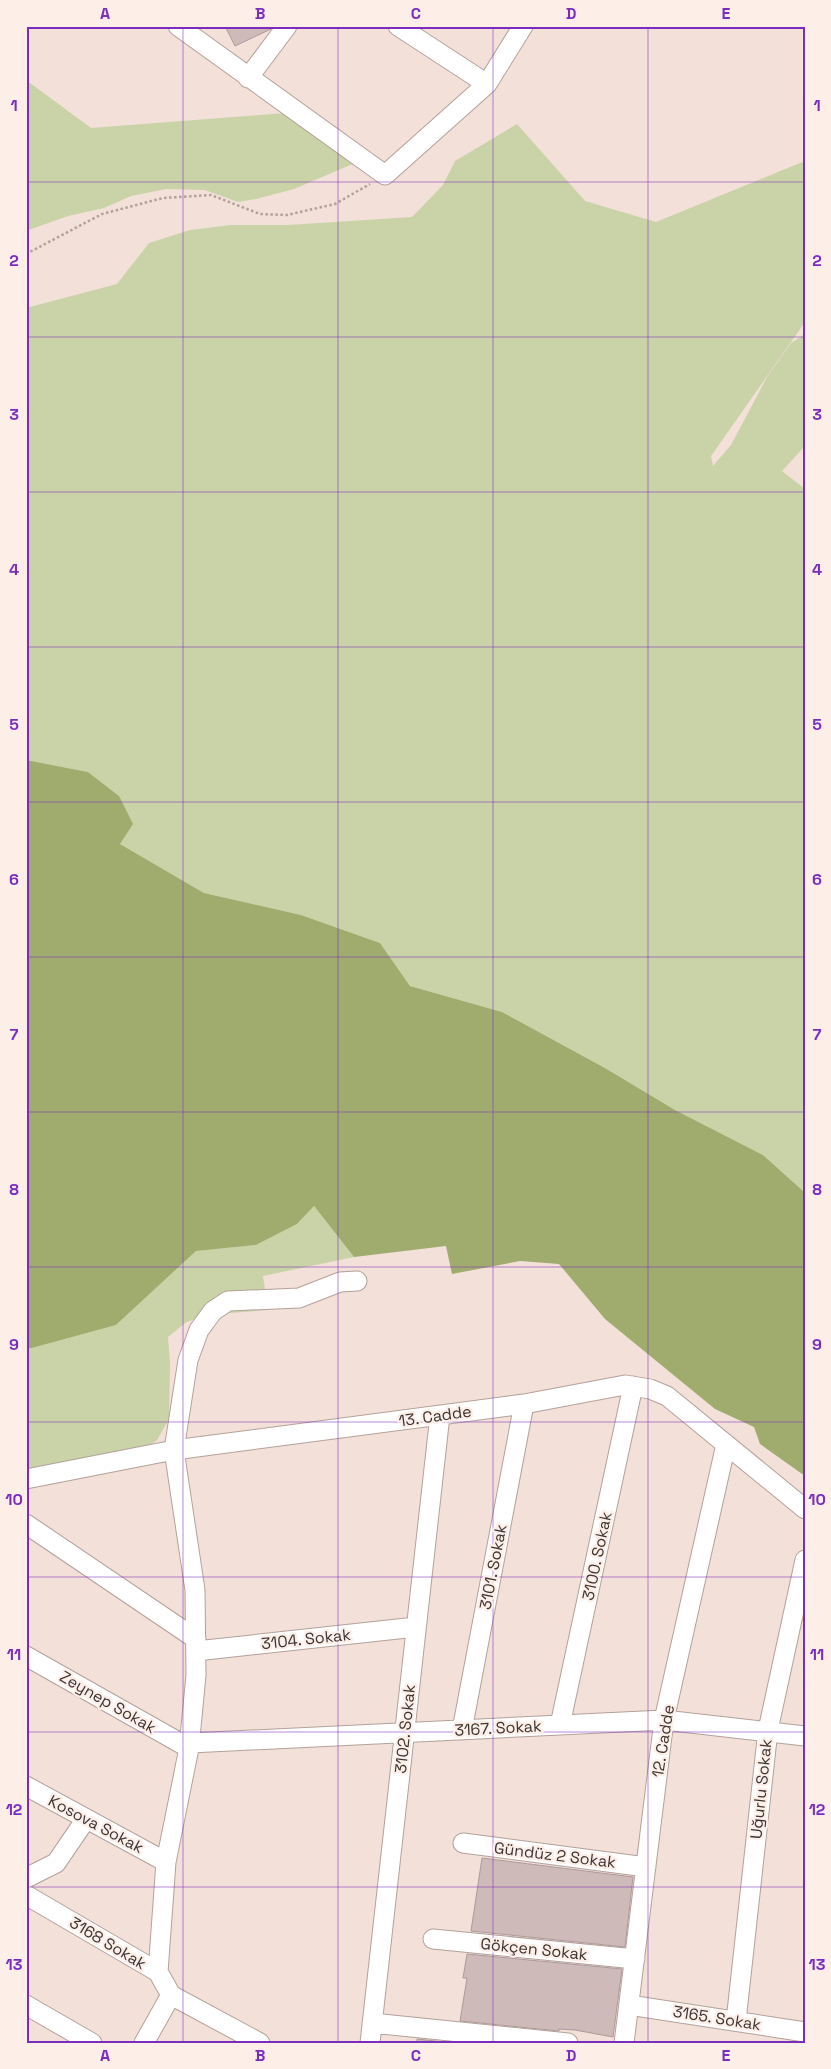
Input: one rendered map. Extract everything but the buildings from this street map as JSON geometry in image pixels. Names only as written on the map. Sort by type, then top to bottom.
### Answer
[{"type":"street","points":[[178,26],[385,175],[487,84],[524,26]]},
{"type":"street","points":[[248,78],[287,26]]},
{"type":"street","points":[[398,26],[487,84]]},
{"type":"street","points":[[158,1972],[166,1862],[189,1745],[196,1675],[195,1590],[174,1450],[188,1360],[199,1330],[213,1311],[228,1301],[299,1298],[340,1282],[358,1281]]},
{"type":"street","name":"13. Cadde","points":[[26,1478],[174,1450],[524,1404],[625,1385],[650,1389],[667,1396],[805,1508]]},
{"type":"street","name":"3100. Sokak","points":[[560,1725],[633,1386]]},
{"type":"street","name":"3101. Sokak","points":[[462,1730],[524,1404]]},
{"type":"street","name":"3102. Sokak","points":[[370,2043],[440,1415]]},
{"type":"street","name":"12. Cadde","points":[[624,2043],[664,1720],[726,1444]]},
{"type":"street","points":[[26,1524],[196,1645]]},
{"type":"street","name":"Uğurlu Sokak","points":[[736,2021],[768,1730],[805,1560]]},
{"type":"street","name":"3104. Sokak","points":[[196,1645],[416,1627]]},
{"type":"street","name":"Zeynep Sokak","points":[[26,1656],[189,1745]]},
{"type":"street","name":"3167. Sokak","points":[[189,1745],[664,1720],[768,1730],[805,1736]]},
{"type":"street","name":"Kosova Sokak","points":[[26,1786],[166,1862]]},
{"type":"street","points":[[26,1878],[56,1863],[86,1819]]},
{"type":"street","name":"Gündüz 2 Sokak","points":[[463,1843],[646,1867]]},
{"type":"street","name":"3168 Sokak","points":[[26,1894],[158,1972],[171,1996]]},
{"type":"street","points":[[26,1910],[46,1906]]},
{"type":"street","name":"Gökçen Sokak","points":[[434,1939],[635,1959]]},
{"type":"street","points":[[144,2043],[171,1996],[260,2043]]},
{"type":"street","points":[[26,2005],[92,2043]]},
{"type":"street","name":"3165. Sokak","points":[[629,2005],[805,2032]]},
{"type":"street","points":[[372,2023],[568,2043]]},
{"type":"path","points":[[26,254],[102,214],[163,198],[211,195],[260,214],[287,215],[336,204],[385,175]]},
{"type":"green space","points":[[26,80],[91,128],[285,113],[355,163],[294,189],[256,199],[238,202],[205,190],[166,189],[131,196],[104,208],[68,216],[26,231]]},
{"type":"green space","points":[[517,124],[585,201],[656,222],[805,161],[805,322],[711,456],[713,466],[731,445],[767,377],[791,343],[805,334],[804,447],[782,471],[805,489],[805,1193],[763,1155],[675,1110],[605,1068],[502,1012],[410,986],[380,943],[301,915],[204,893],[120,844],[119,796],[88,772],[26,760],[26,308],[117,284],[149,243],[190,230],[231,225],[288,225],[412,217],[443,185],[455,161]]},
{"type":"green space","points":[[26,760],[88,772],[119,796],[133,824],[120,844],[204,893],[301,915],[380,943],[410,986],[502,1012],[605,1068],[675,1110],[763,1155],[803,1191],[805,1193],[805,1476],[760,1444],[754,1427],[715,1409],[605,1319],[559,1264],[520,1261],[452,1274],[446,1246],[354,1257],[314,1206],[297,1224],[256,1245],[196,1251],[116,1325],[26,1348]]},
{"type":"green space","points":[[314,1206],[354,1257],[263,1276],[268,1310],[205,1315],[185,1323],[168,1337],[170,1362],[169,1419],[157,1440],[146,1448],[71,1463],[26,1469],[26,1348],[116,1325],[196,1251],[256,1245],[297,1224]]}]
